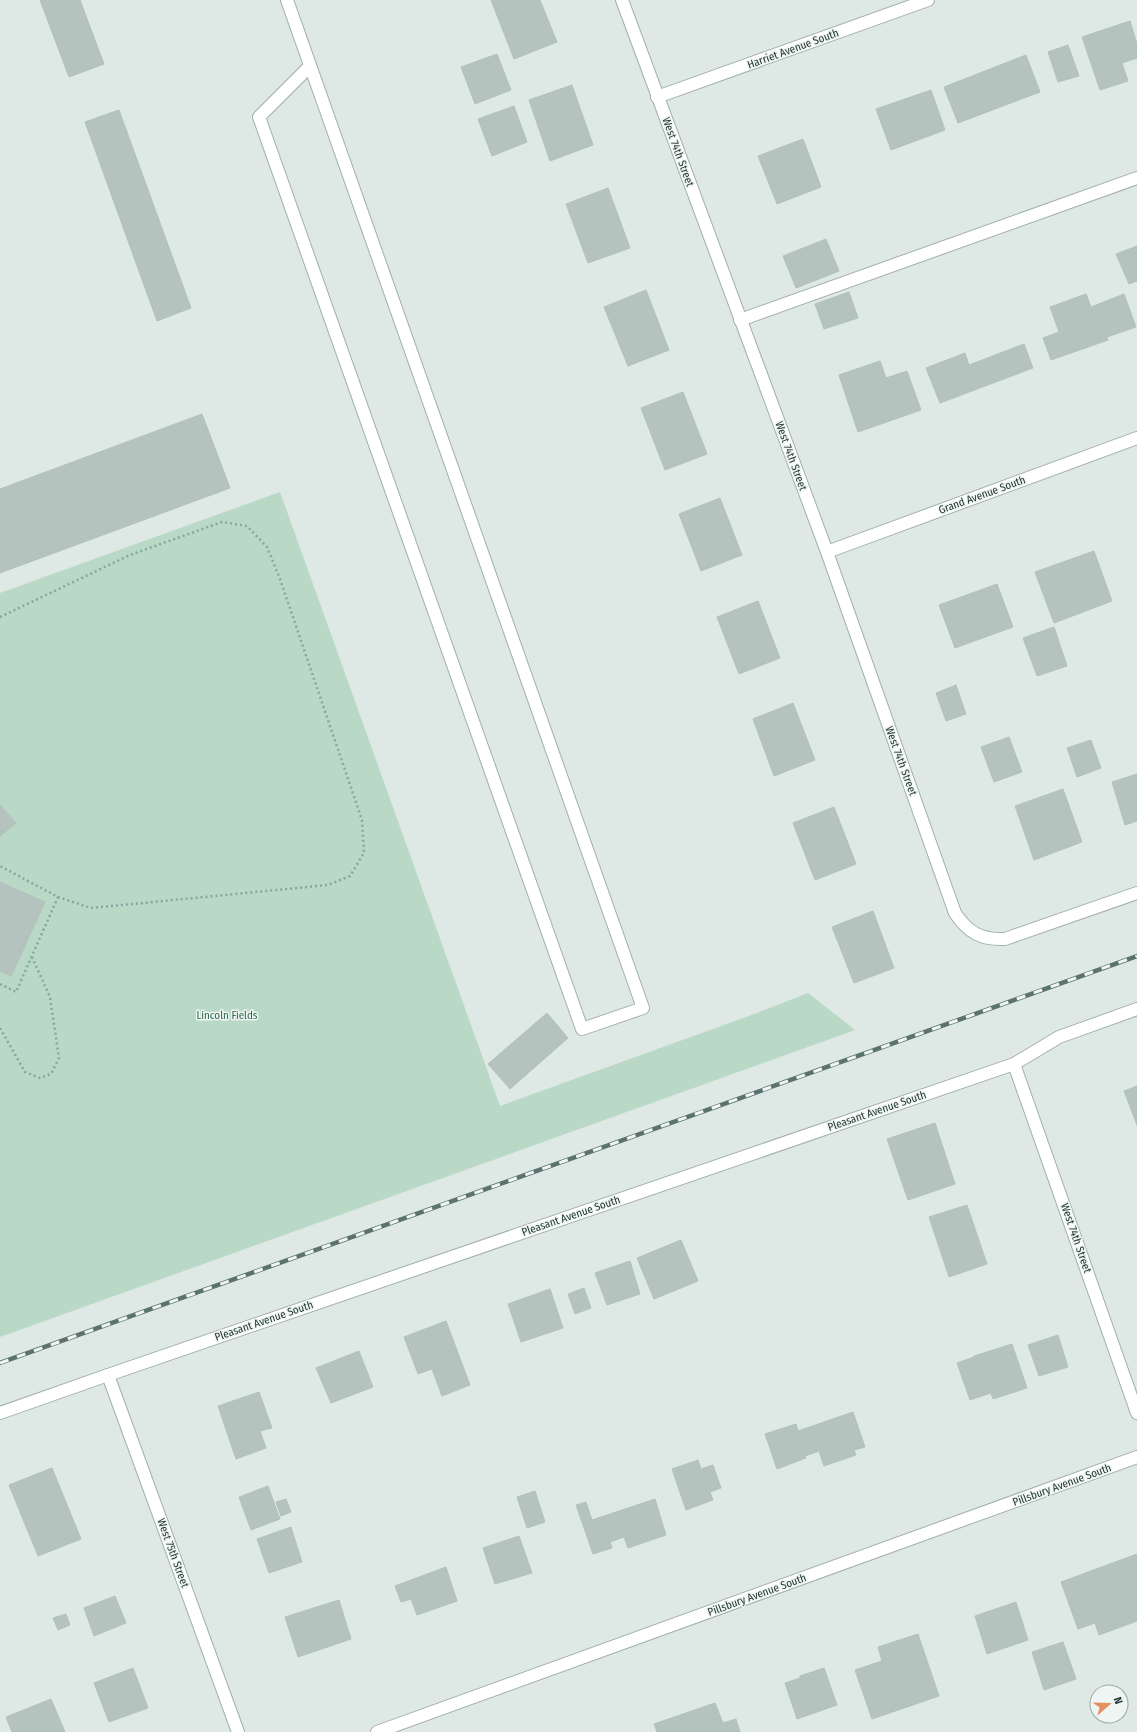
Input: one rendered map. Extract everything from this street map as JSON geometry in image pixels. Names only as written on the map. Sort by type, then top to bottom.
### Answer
[{"type":"street","points":[[287,0],[643,1008],[582,1029],[259,117],[310,66]]},
{"type":"street","name":"West 74th Street","points":[[622,0],[827,552],[955,913],[962,924],[983,937],[1005,939],[1137,893]]},
{"type":"street","name":"Harriet Avenue South","points":[[657,97],[928,0]]},
{"type":"street","points":[[740,320],[1137,178]]},
{"type":"street","name":"Grand Avenue South","points":[[827,552],[1137,438]]},
{"type":"street","name":"Pleasant Avenue South","points":[[0,1414],[108,1375],[1014,1064],[1059,1037],[1137,1009]]},
{"type":"street","name":"West 74th Street","points":[[1014,1064],[1137,1413]]},
{"type":"street","name":"West 75th Street","points":[[108,1375],[238,1732]]},
{"type":"street","name":"Pillsbury Avenue South","points":[[377,1732],[1137,1458]]},
{"type":"path","points":[[0,617],[138,553],[222,522],[247,526],[267,547],[280,579],[362,820],[364,852],[350,876],[328,885],[91,908],[58,897],[0,866]]},
{"type":"path","points":[[0,984],[16,992],[58,897]]},
{"type":"path","points":[[0,1028],[25,1072],[40,1078],[50,1074],[59,1058],[50,997],[32,957]]},
{"type":"green space","name":"Lincoln Fields","points":[[280,492],[500,1106],[749,1016],[808,993],[855,1030],[0,1337],[0,593]]},
{"type":"building","points":[[40,0],[80,0],[104,64],[69,77]]},
{"type":"building","points":[[491,0],[540,0],[557,42],[514,59]]},
{"type":"building","points":[[1130,21],[1137,44],[1137,58],[1122,63],[1128,81],[1100,90],[1082,37]]},
{"type":"building","points":[[1068,45],[1079,76],[1058,82],[1048,52]]},
{"type":"building","points":[[497,54],[511,90],[475,104],[461,67]]},
{"type":"building","points":[[1026,55],[1040,92],[958,123],[944,87]]},
{"type":"building","points":[[572,85],[593,145],[550,161],[529,100]]},
{"type":"building","points":[[931,90],[945,130],[891,150],[876,109]]},
{"type":"building","points":[[514,106],[527,142],[492,156],[478,119]]},
{"type":"building","points":[[119,110],[191,308],[157,321],[85,122]]},
{"type":"building","points":[[803,139],[821,187],[777,204],[758,156]]},
{"type":"building","points":[[608,188],[630,248],[588,263],[566,204]]},
{"type":"building","points":[[826,239],[839,271],[796,288],[783,256]]},
{"type":"building","points":[[1137,246],[1137,281],[1129,284],[1116,254]]},
{"type":"building","points":[[646,290],[669,350],[628,366],[604,307]]},
{"type":"building","points":[[849,292],[858,318],[824,329],[815,304]]},
{"type":"building","points":[[1086,294],[1091,307],[1124,294],[1136,327],[1107,337],[1108,340],[1051,360],[1043,338],[1059,332],[1050,307]]},
{"type":"building","points":[[1024,344],[1033,368],[940,403],[926,368],[965,353],[969,365]]},
{"type":"building","points":[[880,361],[886,378],[907,371],[921,410],[858,432],[839,375]]},
{"type":"building","points":[[683,392],[707,454],[665,470],[641,408]]},
{"type":"building","points":[[202,414],[230,488],[0,573],[0,489]]},
{"type":"building","points":[[720,498],[742,555],[701,571],[679,514]]},
{"type":"building","points":[[1094,551],[1112,601],[1054,623],[1035,572]]},
{"type":"building","points":[[997,584],[1013,627],[955,648],[939,605]]},
{"type":"building","points":[[758,601],[780,658],[739,674],[717,617]]},
{"type":"building","points":[[1054,627],[1067,666],[1037,676],[1023,638]]},
{"type":"building","points":[[956,685],[966,714],[946,721],[936,693]]},
{"type":"building","points":[[793,703],[815,760],[774,776],[753,719]]},
{"type":"building","points":[[1009,737],[1022,772],[994,782],[981,747]]},
{"type":"building","points":[[1091,740],[1101,768],[1077,777],[1067,748]]},
{"type":"building","points":[[1137,774],[1137,821],[1125,825],[1112,782]]},
{"type":"building","points":[[1063,789],[1082,842],[1034,860],[1015,806]]},
{"type":"building","points":[[0,805],[16,823],[0,836]]},
{"type":"building","points":[[834,807],[856,864],[815,880],[793,823]]},
{"type":"building","points":[[0,882],[45,902],[11,976],[0,971]]},
{"type":"building","points":[[873,911],[894,968],[854,983],[832,927]]},
{"type":"building","points":[[547,1013],[568,1038],[510,1089],[488,1064]]},
{"type":"building","points":[[1137,1086],[1137,1125],[1124,1091]]},
{"type":"building","points":[[935,1123],[955,1184],[908,1200],[887,1139]]},
{"type":"building","points":[[967,1205],[987,1264],[949,1277],[929,1217]]},
{"type":"building","points":[[681,1240],[698,1281],[654,1299],[637,1258]]},
{"type":"building","points":[[630,1261],[640,1294],[607,1305],[595,1273]]},
{"type":"building","points":[[584,1288],[591,1308],[575,1314],[568,1294]]},
{"type":"building","points":[[550,1289],[563,1328],[521,1342],[508,1304]]},
{"type":"building","points":[[446,1321],[470,1385],[442,1396],[432,1369],[418,1374],[404,1337]]},
{"type":"building","points":[[1058,1335],[1068,1367],[1039,1376],[1028,1345]]},
{"type":"building","points":[[1012,1344],[1027,1388],[993,1399],[991,1393],[970,1400],[957,1363]]},
{"type":"building","points":[[359,1351],[373,1387],[331,1403],[316,1368]]},
{"type":"building","points":[[259,1392],[272,1428],[260,1431],[266,1448],[236,1459],[218,1406]]},
{"type":"building","points":[[853,1412],[865,1447],[854,1450],[856,1455],[824,1466],[819,1451],[805,1456],[806,1458],[777,1469],[765,1434],[796,1424],[798,1431]]},
{"type":"building","points":[[698,1460],[701,1469],[713,1465],[721,1488],[710,1492],[713,1500],[686,1510],[672,1469]]},
{"type":"building","points":[[52,1468],[81,1539],[38,1556],[9,1485]]},
{"type":"building","points":[[268,1486],[280,1519],[251,1530],[239,1497]]},
{"type":"building","points":[[535,1491],[545,1522],[527,1528],[517,1497]]},
{"type":"building","points":[[286,1499],[291,1512],[281,1516],[276,1502]]},
{"type":"building","points":[[655,1499],[666,1535],[628,1548],[624,1537],[610,1542],[612,1548],[593,1554],[576,1505],[586,1502],[592,1520]]},
{"type":"building","points":[[291,1527],[302,1562],[269,1573],[257,1539]]},
{"type":"building","points":[[519,1536],[532,1573],[495,1584],[483,1548]]},
{"type":"building","points":[[1137,1554],[1137,1621],[1099,1635],[1095,1623],[1078,1629],[1061,1582]]},
{"type":"building","points":[[446,1567],[457,1601],[417,1615],[411,1599],[401,1602],[395,1586]]},
{"type":"building","points":[[115,1596],[126,1623],[94,1636],[84,1608]]},
{"type":"building","points":[[339,1600],[351,1639],[298,1657],[285,1617]]},
{"type":"building","points":[[1016,1602],[1028,1640],[987,1654],[975,1616]]},
{"type":"building","points":[[66,1614],[70,1625],[58,1630],[53,1618]]},
{"type":"building","points":[[918,1634],[939,1696],[872,1719],[855,1670],[882,1661],[878,1647]]},
{"type":"building","points":[[1063,1642],[1076,1679],[1044,1690],[1032,1652]]},
{"type":"building","points":[[133,1668],[148,1708],[109,1722],[94,1683]]},
{"type":"building","points":[[824,1668],[837,1705],[797,1719],[785,1683]]},
{"type":"building","points":[[51,1699],[65,1732],[12,1732],[6,1717]]},
{"type":"building","points":[[715,1703],[723,1723],[736,1719],[740,1732],[657,1732],[654,1724]]},
{"type":"railway","points":[[0,1363],[1137,956]]}]
